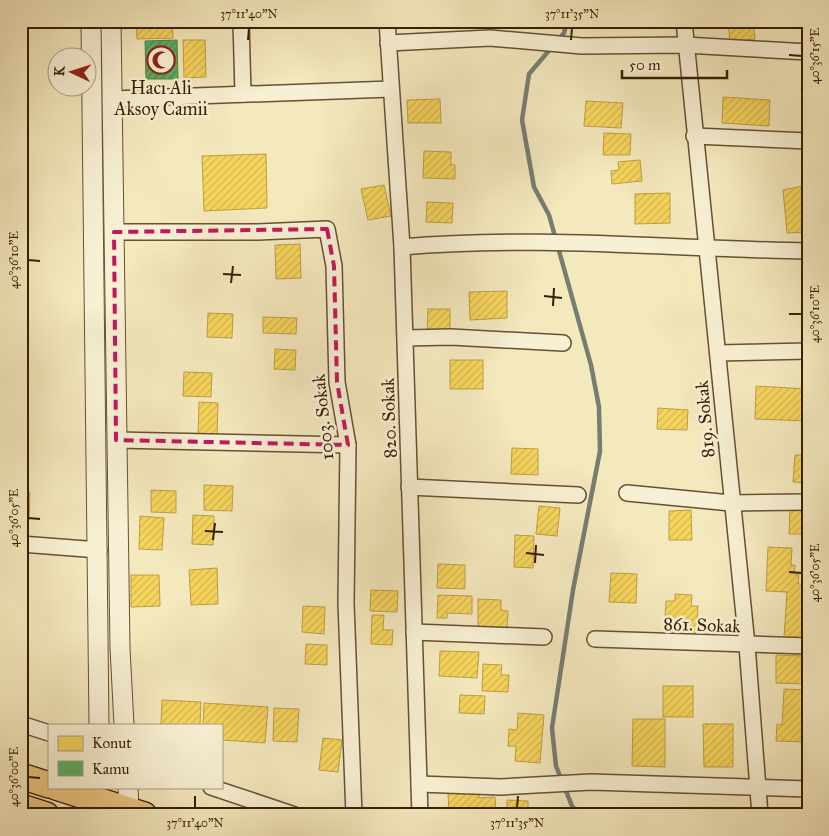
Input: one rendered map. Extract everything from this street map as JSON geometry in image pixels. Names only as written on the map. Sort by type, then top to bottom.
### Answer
[{"type":"highway","points":[[21,776],[48,785]]},
{"type":"highway","points":[[62,788],[134,804]]},
{"type":"highway","points":[[21,807],[46,815]]},
{"type":"street","points":[[91,21],[94,347],[99,550],[99,724]]},
{"type":"street","points":[[110,21],[120,648],[124,724]]},
{"type":"street","points":[[241,21],[243,94]]},
{"type":"street","name":"820. Sokak","points":[[387,21],[402,247],[420,815]]},
{"type":"street","name":"819. Sokak","points":[[684,21],[694,136],[747,645],[760,815]]},
{"type":"street","points":[[388,43],[490,38],[582,46],[685,46],[808,52]]},
{"type":"street","points":[[112,99],[391,89]]},
{"type":"street","points":[[694,136],[808,141]]},
{"type":"street","name":"1003. Sokak","points":[[114,232],[258,232],[327,229],[334,266],[337,382],[348,445],[346,603],[354,815]]},
{"type":"street","points":[[402,247],[458,242],[576,241],[707,250],[808,251]]},
{"type":"street","points":[[405,338],[563,343]]},
{"type":"street","points":[[718,353],[808,351]]},
{"type":"street","points":[[116,440],[348,445]]},
{"type":"street","points":[[409,487],[578,495]]},
{"type":"street","points":[[627,494],[732,503],[808,502]]},
{"type":"street","points":[[21,544],[99,550]]},
{"type":"street","points":[[414,632],[544,637]]},
{"type":"street","name":"861. Sokak","points":[[595,639],[808,646]]},
{"type":"street","points":[[21,724],[48,733]]},
{"type":"street","points":[[419,784],[501,788],[591,782],[808,789]]},
{"type":"street","points":[[214,788],[295,815]]},
{"type":"highlighted area","points":[[327,229],[334,266],[337,382],[348,445],[116,440],[114,232]]},
{"type":"building: Konut","points":[[136,21],[172,21],[173,38],[137,39]]},
{"type":"building: Konut","points":[[728,21],[753,21],[755,39],[730,42]]},
{"type":"building: Konut","points":[[183,40],[205,40],[206,77],[184,78]]},
{"type":"building: Konut","points":[[801,87],[808,87],[808,128],[805,128]]},
{"type":"building: Konut","points":[[723,97],[770,100],[769,126],[722,123]]},
{"type":"building: Konut","points":[[440,99],[441,123],[408,123],[407,100]]},
{"type":"building: Konut","points":[[586,101],[623,103],[621,128],[584,126]]},
{"type":"building: Konut","points":[[604,133],[631,134],[630,155],[603,155]]},
{"type":"building: Konut","points":[[424,151],[451,152],[451,165],[455,165],[455,179],[423,178]]},
{"type":"building: Konut","points":[[266,154],[267,208],[204,211],[202,156]]},
{"type":"building: Konut","points":[[640,160],[642,181],[612,184],[611,171],[619,170],[618,162]]},
{"type":"building: Konut","points":[[384,185],[391,216],[368,220],[361,189]]},
{"type":"building: Konut","points":[[808,185],[808,232],[787,233],[783,190]]},
{"type":"building: Konut","points":[[670,193],[670,223],[635,224],[635,194]]},
{"type":"building: Konut","points":[[427,202],[453,203],[452,223],[426,222]]},
{"type":"building: Konut","points":[[300,244],[301,278],[276,279],[275,245]]},
{"type":"building: Konut","points":[[507,291],[507,318],[470,320],[469,292]]},
{"type":"building: Konut","points":[[428,309],[450,309],[450,331],[427,331]]},
{"type":"building: Konut","points":[[208,313],[233,314],[232,338],[207,337]]},
{"type":"building: Konut","points":[[263,317],[297,318],[296,334],[263,333]]},
{"type":"building: Konut","points":[[275,349],[296,350],[295,370],[274,369]]},
{"type":"building: Konut","points":[[450,360],[483,360],[483,389],[450,389]]},
{"type":"building: Konut","points":[[184,372],[212,373],[211,397],[183,396]]},
{"type":"building: Konut","points":[[756,386],[808,389],[808,421],[755,419]]},
{"type":"building: Konut","points":[[199,402],[218,403],[217,437],[198,436]]},
{"type":"building: Konut","points":[[658,408],[688,410],[687,430],[657,429]]},
{"type":"building: Konut","points":[[512,448],[538,449],[538,475],[511,474]]},
{"type":"building: Konut","points":[[795,455],[808,455],[808,483],[793,482]]},
{"type":"building: Konut","points":[[204,485],[233,486],[232,511],[204,510]]},
{"type":"building: Konut","points":[[151,490],[176,491],[176,513],[151,512]]},
{"type":"building: Konut","points":[[21,491],[30,492],[29,520],[21,519]]},
{"type":"building: Konut","points":[[539,506],[560,508],[557,536],[536,534]]},
{"type":"building: Konut","points":[[691,510],[692,540],[669,540],[669,511]]},
{"type":"building: Konut","points":[[790,510],[808,511],[808,534],[789,534]]},
{"type":"building: Konut","points":[[193,515],[214,516],[213,545],[192,544]]},
{"type":"building: Konut","points":[[140,516],[164,518],[162,550],[139,549]]},
{"type":"building: Konut","points":[[515,535],[534,536],[533,568],[514,567]]},
{"type":"building: Konut","points":[[768,547],[792,548],[791,565],[795,565],[794,574],[799,574],[798,584],[803,584],[802,595],[808,595],[808,639],[784,638],[787,592],[766,591]]},
{"type":"building: Konut","points":[[438,564],[465,565],[465,589],[437,588]]},
{"type":"building: Konut","points":[[217,568],[218,604],[191,605],[189,570]]},
{"type":"building: Konut","points":[[611,573],[637,574],[636,603],[609,602]]},
{"type":"building: Konut","points":[[131,575],[159,575],[160,606],[131,607]]},
{"type":"building: Konut","points":[[371,590],[398,591],[397,612],[370,611]]},
{"type":"building: Konut","points":[[675,594],[692,595],[691,606],[698,606],[696,637],[664,634],[666,601],[675,601]]},
{"type":"building: Konut","points":[[438,595],[472,596],[472,614],[447,613],[447,618],[437,618]]},
{"type":"building: Konut","points":[[478,599],[501,600],[501,610],[508,611],[507,630],[478,630]]},
{"type":"building: Konut","points":[[303,606],[325,607],[324,634],[302,632]]},
{"type":"building: Konut","points":[[372,615],[384,615],[383,630],[393,630],[392,645],[371,644]]},
{"type":"building: Konut","points":[[306,644],[327,645],[327,665],[305,664]]},
{"type":"building: Konut","points":[[440,651],[479,652],[477,678],[439,676]]},
{"type":"building: Konut","points":[[776,655],[806,656],[805,684],[776,683]]},
{"type":"building: Konut","points":[[483,664],[502,665],[501,675],[509,675],[508,692],[482,691]]},
{"type":"building: Konut","points":[[663,686],[693,686],[693,717],[663,717]]},
{"type":"building: Konut","points":[[784,689],[808,690],[808,723],[805,723],[805,742],[776,741],[777,724],[782,725]]},
{"type":"building: Konut","points":[[460,695],[485,696],[484,714],[459,713]]},
{"type":"building: Konut","points":[[162,700],[201,702],[200,724],[161,724]]},
{"type":"building: Konut","points":[[204,703],[268,707],[265,743],[222,740],[222,724],[203,724]]},
{"type":"building: Konut","points":[[274,708],[299,709],[297,742],[273,741]]},
{"type":"building: Konut","points":[[518,713],[544,715],[540,763],[515,761],[516,746],[508,746],[509,729],[517,730]]},
{"type":"building: Konut","points":[[633,719],[665,719],[665,767],[632,766]]},
{"type":"building: Konut","points":[[703,724],[733,724],[733,767],[704,767]]},
{"type":"building: Konut","points":[[323,738],[342,740],[338,772],[319,770]]},
{"type":"building: Konut","points":[[479,791],[479,798],[495,797],[496,815],[449,815],[448,792]]},
{"type":"building: Konut","points":[[507,800],[528,801],[528,809],[535,810],[535,815],[507,815]]},
{"type":"building: Kamu","name":"Hacı Ali Aksoy Camii","points":[[177,40],[178,79],[146,79],[145,41]]},
{"type":"waterway","points":[[557,41],[564,33],[567,21]]},
{"type":"waterway","points":[[552,47],[529,74],[522,120],[534,187],[549,215],[591,365],[599,407],[600,451],[573,590],[552,728],[556,766],[572,806],[580,815]]},
{"type":"place","name":"Hacı Ali Aksoy Camii","points":[[161,60]]}]
